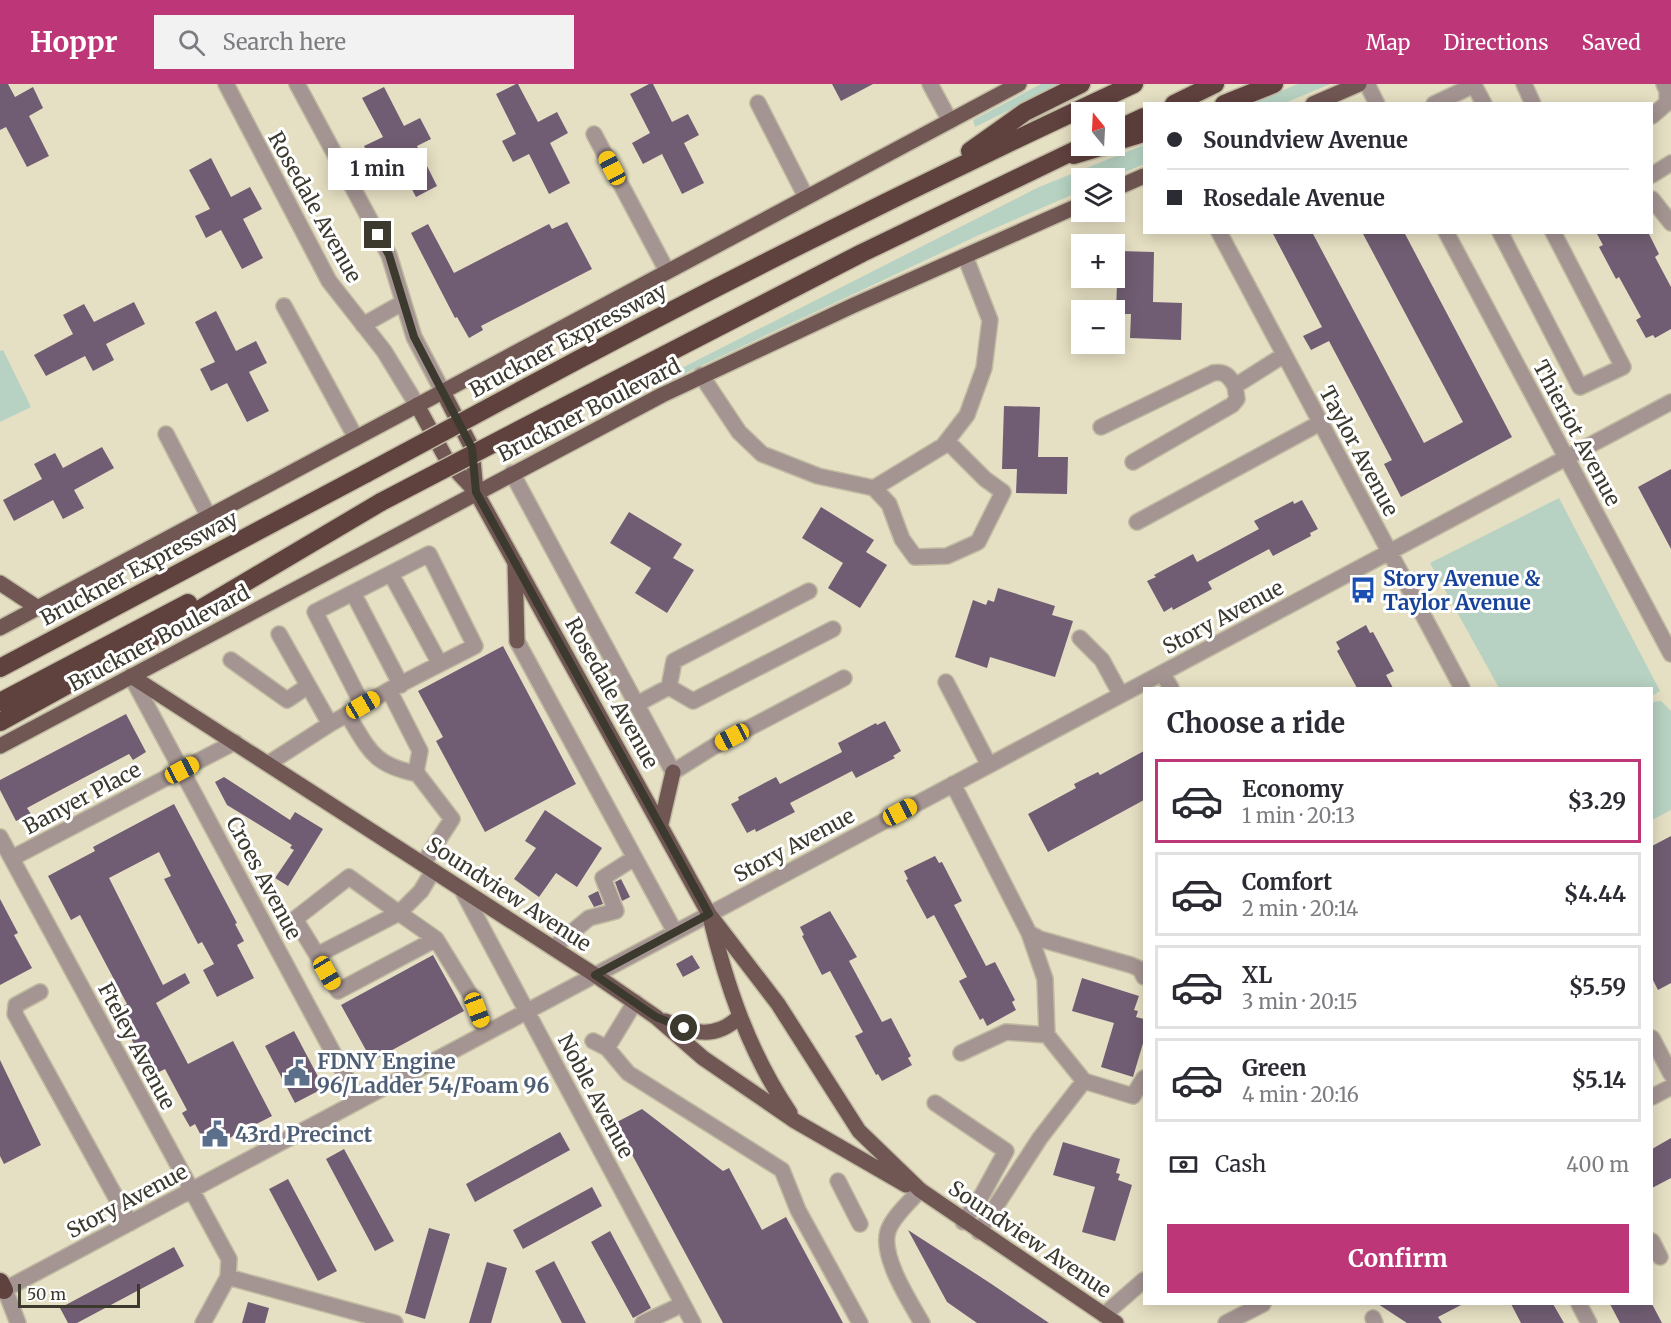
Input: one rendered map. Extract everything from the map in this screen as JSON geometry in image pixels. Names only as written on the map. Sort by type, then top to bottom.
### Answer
[{"type":"highway","points":[[932,179],[1025,112],[1081,84]]},
{"type":"highway","name":"Bruckner Expressway","points":[[0,668],[714,288],[932,179],[1134,84]]},
{"type":"highway","points":[[1178,102],[1215,84]]},
{"type":"highway","points":[[1229,102],[1274,84]]},
{"type":"highway","points":[[1125,126],[1143,117]]},
{"type":"highway","points":[[1125,139],[1143,134]]},
{"type":"highway","points":[[0,702],[843,262],[1071,152]]},
{"type":"highway","points":[[1049,162],[1071,156]]},
{"type":"highway","points":[[0,722],[143,643],[381,502]]},
{"type":"main road","points":[[0,628],[1019,84]]},
{"type":"main road","points":[[1318,102],[1359,84]]},
{"type":"main road","points":[[1125,184],[1143,176]]},
{"type":"main road","name":"Bruckner Boulevard","points":[[0,746],[476,492],[701,375],[1071,209]]},
{"type":"main road","name":"Rosedale Avenue","points":[[443,392],[472,448],[476,492]]},
{"type":"main road","name":"Rosedale Avenue","points":[[417,405],[448,462],[476,492],[709,914],[778,1004],[806,1047]]},
{"type":"main road","points":[[515,562],[517,641]]},
{"type":"main road","points":[[0,583],[39,608]]},
{"type":"main road","name":"Soundview Avenue","points":[[131,676],[595,975],[656,1017],[703,1058],[795,1121],[900,1182],[920,1190]]},
{"type":"main road","points":[[661,824],[673,772]]},
{"type":"main road","name":"Rosedale Avenue","points":[[709,914],[739,1017],[768,1080],[795,1121]]},
{"type":"main road","points":[[656,1017],[684,1028],[716,1032],[724,1030],[739,1017]]},
{"type":"main road","name":"Soundview Avenue","points":[[806,1047],[844,1111],[859,1131],[920,1190],[1110,1319]]},
{"type":"street","name":"Rosedale Avenue","points":[[226,84],[329,280],[384,351],[417,405]]},
{"type":"street","name":"Rosedale Avenue","points":[[297,84],[389,255],[414,337],[443,392]]},
{"type":"street","points":[[930,84],[950,121]]},
{"type":"street","points":[[1367,84],[1376,102]]},
{"type":"street","points":[[1524,84],[1532,102]]},
{"type":"street","points":[[1653,115],[1667,103],[1667,91],[1664,84]]},
{"type":"street","points":[[1438,102],[1474,85],[1483,102]]},
{"type":"street","points":[[758,103],[806,197]]},
{"type":"street","points":[[594,134],[667,271]]},
{"type":"street","points":[[1653,173],[1671,163]]},
{"type":"street","points":[[1653,200],[1671,223]]},
{"type":"street","name":"Taylor Avenue","points":[[1220,234],[1461,687]]},
{"type":"street","name":"Thieriot Avenue","points":[[1447,234],[1671,654]]},
{"type":"street","points":[[1501,234],[1580,387],[1623,367],[1553,234]]},
{"type":"street","points":[[874,488],[947,441],[967,415],[984,368],[990,320],[964,256]]},
{"type":"street","points":[[363,326],[402,303]]},
{"type":"street","points":[[284,306],[356,438]]},
{"type":"street","points":[[1235,386],[1284,355]]},
{"type":"street","points":[[1101,427],[1213,373],[1221,372],[1229,376],[1235,386],[1237,399],[1232,405],[1133,462]]},
{"type":"street","points":[[701,375],[739,432],[762,454],[818,476],[874,488],[889,504],[902,539],[915,557],[947,556],[978,543],[1003,492],[985,479],[947,441]]},
{"type":"street","name":"Story Avenue","points":[[1,1284],[130,1223],[1671,402]]},
{"type":"street","points":[[1137,522],[1320,423]]},
{"type":"street","points":[[166,434],[209,517]]},
{"type":"street","name":"Rosedale Avenue","points":[[512,473],[673,772]]},
{"type":"street","points":[[269,763],[347,714],[475,646],[429,554],[315,612],[363,705]]},
{"type":"street","points":[[391,574],[440,664]]},
{"type":"street","points":[[669,687],[674,661],[809,591]]},
{"type":"street","points":[[353,593],[420,751],[418,774]]},
{"type":"street","points":[[669,687],[693,701],[833,629]]},
{"type":"street","points":[[279,634],[330,724]]},
{"type":"street","points":[[1080,638],[1102,660],[1121,695]]},
{"type":"street","points":[[517,641],[675,932]]},
{"type":"street","points":[[231,660],[287,700],[309,686]]},
{"type":"street","points":[[1162,673],[1170,687]]},
{"type":"street","name":"Croes Avenue","points":[[131,676],[359,1101]]},
{"type":"street","points":[[673,772],[713,747],[844,678]]},
{"type":"street","points":[[946,681],[989,765]]},
{"type":"street","points":[[637,704],[669,687]]},
{"type":"street","points":[[317,956],[399,913],[421,891],[428,868],[452,819],[418,774],[392,769],[372,754],[347,714]]},
{"type":"street","name":"Banyer Place","points":[[12,858],[235,742]]},
{"type":"street","points":[[953,784],[1029,933],[1045,979],[1047,1035],[1084,1081],[1139,1098],[1143,1082]]},
{"type":"street","name":"Fteley Avenue","points":[[0,837],[229,1259],[228,1277]]},
{"type":"street","points":[[553,948],[589,918],[616,911],[603,878],[634,858]]},
{"type":"street","points":[[436,939],[338,991],[294,919],[349,877],[436,939],[471,996],[486,1033]]},
{"type":"street","name":"Noble Avenue","points":[[462,890],[693,1323]]},
{"type":"street","points":[[1029,933],[1051,942],[1131,965],[1140,969],[1143,975]]},
{"type":"street","points":[[40,992],[16,1005],[15,1014],[130,1223]]},
{"type":"street","points":[[635,1002],[600,1045],[628,1073],[782,1170],[798,1210],[860,1323]]},
{"type":"street","points":[[961,1053],[1006,1032],[1047,1035]]},
{"type":"street","points":[[1653,1040],[1671,1074]]},
{"type":"street","points":[[979,1232],[1040,1138],[1084,1081]]},
{"type":"street","points":[[1653,1096],[1671,1087]]},
{"type":"street","points":[[935,1102],[1006,1151],[982,1195],[963,1221]]},
{"type":"street","points":[[838,1181],[860,1224]]},
{"type":"street","points":[[920,1190],[888,1231],[893,1271],[922,1323]]},
{"type":"street","points":[[1653,1243],[1660,1257]]},
{"type":"street","points":[[203,1323],[228,1277],[395,1323]]},
{"type":"street","points":[[1110,1319],[1143,1281]]},
{"type":"street","points":[[1,1284],[18,1323]]},
{"type":"street","points":[[643,1323],[683,1304]]},
{"type":"street","points":[[1227,1323],[1261,1305]]},
{"type":"street","points":[[1580,1305],[1589,1323]]},
{"type":"green space","points":[[1041,84],[1062,84],[975,127],[973,120]]},
{"type":"green space","points":[[1298,84],[1330,84],[1287,102],[1254,102]]},
{"type":"green space","points":[[1143,145],[1143,164],[1125,172],[1125,168],[1086,168],[1116,156],[1125,156],[1125,153]]},
{"type":"green space","points":[[1071,174],[1071,195],[979,235],[673,379],[670,374],[1039,187]]},
{"type":"green space","points":[[3,350],[31,407],[0,422],[0,351]]},
{"type":"green space","points":[[1559,498],[1660,691],[1653,695],[1653,687],[1498,687],[1430,563]]},
{"type":"green space","points":[[1661,701],[1671,711],[1671,810],[1653,819],[1653,702]]},
{"type":"building","points":[[0,84],[8,84],[15,97],[33,87],[43,108],[29,116],[49,156],[27,167],[6,127],[0,130]]},
{"type":"building","points":[[516,84],[538,122],[557,112],[568,133],[550,143],[570,183],[549,194],[529,154],[513,162],[502,141],[516,134],[496,94]]},
{"type":"building","points":[[653,84],[672,122],[688,114],[699,135],[684,143],[704,183],[682,194],[662,154],[643,164],[632,143],[650,133],[630,94]]},
{"type":"building","points":[[832,84],[873,84],[841,101]]},
{"type":"building","points":[[384,87],[404,126],[420,118],[431,139],[417,146],[437,186],[416,197],[395,157],[375,168],[364,146],[383,137],[362,98]]},
{"type":"building","points":[[211,158],[231,197],[250,187],[262,209],[243,219],[263,258],[242,269],[221,230],[206,238],[195,216],[210,209],[189,170]]},
{"type":"building","points":[[567,222],[592,269],[481,326],[483,330],[469,338],[457,317],[455,318],[411,233],[428,224],[454,273],[549,224],[552,229]]},
{"type":"building","points":[[1273,234],[1313,234],[1424,443],[1463,422],[1363,234],[1405,234],[1512,437],[1401,497],[1384,464],[1392,460],[1329,341],[1311,350],[1303,336],[1322,327]]},
{"type":"building","points":[[1597,234],[1649,234],[1659,254],[1655,257],[1671,287],[1671,329],[1655,338],[1653,335],[1646,338],[1636,320],[1641,317],[1619,277],[1616,279],[1599,247],[1603,245]]},
{"type":"building","points":[[1125,251],[1154,252],[1153,302],[1182,303],[1181,340],[1130,338],[1131,314],[1125,314],[1125,300],[1116,300],[1117,288],[1125,288]]},
{"type":"building","points":[[134,302],[145,324],[106,344],[114,360],[93,371],[85,356],[46,376],[34,355],[73,334],[63,315],[84,304],[94,322]]},
{"type":"building","points":[[216,311],[236,351],[256,341],[267,363],[249,372],[269,411],[247,422],[227,383],[211,391],[200,369],[215,362],[195,322]]},
{"type":"building","points":[[1004,406],[1040,407],[1038,457],[1068,457],[1067,494],[1016,493],[1017,469],[1002,469]]},
{"type":"building","points":[[102,447],[114,468],[74,490],[84,508],[63,519],[53,500],[14,521],[3,500],[42,479],[34,464],[55,453],[63,468]]},
{"type":"building","points":[[1671,469],[1671,549],[1638,487]]},
{"type":"building","points":[[1302,500],[1318,529],[1310,533],[1311,536],[1273,556],[1269,549],[1208,582],[1212,589],[1173,610],[1172,607],[1164,612],[1147,581],[1156,577],[1154,575],[1193,554],[1197,562],[1259,529],[1254,521],[1293,501],[1294,504]]},
{"type":"building","points":[[821,507],[874,540],[866,552],[887,565],[860,608],[828,588],[843,563],[802,538]]},
{"type":"building","points":[[629,512],[682,544],[673,558],[694,570],[667,613],[635,593],[651,568],[610,543]]},
{"type":"building","points":[[998,588],[1055,606],[1052,615],[1073,621],[1055,677],[990,657],[987,668],[955,657],[973,600],[986,605],[988,600],[994,602]]},
{"type":"building","points":[[1366,625],[1370,633],[1373,632],[1394,671],[1386,675],[1392,687],[1356,687],[1337,651],[1340,649],[1336,642]]},
{"type":"building","points":[[503,646],[576,784],[485,832],[436,741],[443,737],[418,691]]},
{"type":"building","points":[[126,714],[146,752],[133,760],[129,754],[53,794],[27,808],[31,814],[16,821],[0,790],[0,780]]},
{"type":"building","points":[[885,721],[901,751],[893,756],[895,758],[856,778],[852,771],[790,803],[795,812],[756,832],[755,829],[747,833],[731,804],[739,800],[738,797],[776,777],[780,784],[842,752],[838,743],[876,723],[877,725]]},
{"type":"building","points":[[1143,752],[1143,801],[1048,852],[1028,814],[1076,788],[1074,784],[1098,772],[1100,775]]},
{"type":"building","points":[[224,777],[290,820],[295,812],[323,829],[288,886],[275,878],[294,850],[290,848],[292,845],[227,805],[215,782]]},
{"type":"building","points":[[174,804],[237,923],[235,924],[244,941],[237,945],[254,978],[217,997],[203,970],[214,964],[202,942],[198,944],[164,879],[171,876],[159,852],[109,878],[163,985],[185,973],[190,983],[156,1003],[188,1064],[233,1041],[272,1116],[208,1149],[195,1124],[190,1127],[182,1113],[187,1110],[165,1069],[151,1076],[116,1010],[127,1004],[80,915],[71,920],[48,876],[95,851],[93,847]]},
{"type":"building","points":[[545,810],[602,848],[577,887],[556,873],[539,897],[514,879],[536,848],[525,841]]},
{"type":"building","points":[[1671,836],[1671,983],[1658,990],[1653,980],[1653,845]]},
{"type":"building","points":[[935,856],[939,863],[942,862],[962,901],[954,905],[986,966],[995,962],[1015,1000],[1012,1002],[1016,1010],[987,1026],[983,1018],[980,1020],[959,981],[967,977],[934,915],[927,919],[906,880],[908,879],[904,871]]},
{"type":"building","points":[[621,879],[630,897],[622,901],[615,882]]},
{"type":"building","points":[[598,891],[603,904],[594,907],[588,896]]},
{"type":"building","points":[[0,899],[18,933],[14,935],[32,968],[0,985]]},
{"type":"building","points":[[830,911],[857,957],[849,961],[882,1022],[891,1018],[911,1056],[908,1058],[912,1065],[882,1081],[878,1074],[876,1075],[855,1036],[863,1032],[830,971],[822,975],[802,936],[804,935],[800,927]]},
{"type":"building","points":[[433,955],[464,1011],[372,1061],[341,1005]]},
{"type":"building","points":[[692,955],[700,968],[683,977],[676,964]]},
{"type":"building","points":[[1082,978],[1139,996],[1134,1010],[1138,1011],[1136,1017],[1143,1019],[1143,1043],[1133,1077],[1101,1067],[1114,1023],[1072,1011]]},
{"type":"building","name":"FDNY Engine 96/Ladder 54/Foam 96","points":[[294,1031],[324,1088],[295,1103],[265,1046]]},
{"type":"building","points":[[0,1060],[41,1145],[4,1164],[0,1156]]},
{"type":"building","points":[[642,1109],[723,1171],[729,1168],[762,1230],[786,1217],[843,1323],[723,1323],[615,1123]]},
{"type":"building","points":[[560,1132],[570,1150],[475,1202],[466,1184]]},
{"type":"building","points":[[1671,1138],[1671,1178],[1653,1187],[1653,1148]]},
{"type":"building","points":[[1063,1142],[1120,1159],[1116,1173],[1120,1174],[1118,1180],[1132,1185],[1115,1241],[1082,1232],[1095,1187],[1053,1175]]},
{"type":"building","points":[[344,1149],[394,1241],[375,1251],[326,1159]]},
{"type":"building","points":[[288,1179],[337,1271],[318,1281],[269,1189]]},
{"type":"building","points":[[592,1187],[602,1206],[523,1249],[513,1230]]},
{"type":"building","points":[[429,1228],[450,1234],[425,1319],[405,1313]]},
{"type":"building","points":[[908,1230],[1049,1323],[977,1323],[947,1302]]},
{"type":"building","points":[[610,1231],[651,1308],[633,1318],[591,1242]]},
{"type":"building","points":[[174,1247],[184,1266],[77,1323],[68,1323],[60,1308]]},
{"type":"building","points":[[554,1261],[586,1323],[562,1323],[535,1271]]},
{"type":"building","points":[[487,1262],[507,1268],[491,1323],[469,1323]]},
{"type":"building","points":[[248,1302],[269,1308],[265,1323],[242,1323]]},
{"type":"building","points":[[1380,1305],[1461,1305],[1438,1317],[1442,1323],[1407,1323]]},
{"type":"building","points":[[1512,1305],[1554,1305],[1564,1323],[1521,1323]]},
{"type":"building","points":[[1611,1305],[1653,1305],[1662,1323],[1620,1323]]},
{"type":"place","name":"Story Avenue & Taylor Avenue","points":[[1363,590]]},
{"type":"place","name":"FDNY Engine 96/Ladder 54/Foam 96","points":[[297,1073]]},
{"type":"place","name":"43rd Precinct","points":[[215,1134]]},
{"type":"route","points":[[378,235],[389,255],[414,337],[472,448],[476,492],[709,914],[595,975],[656,1017],[684,1028]]}]
